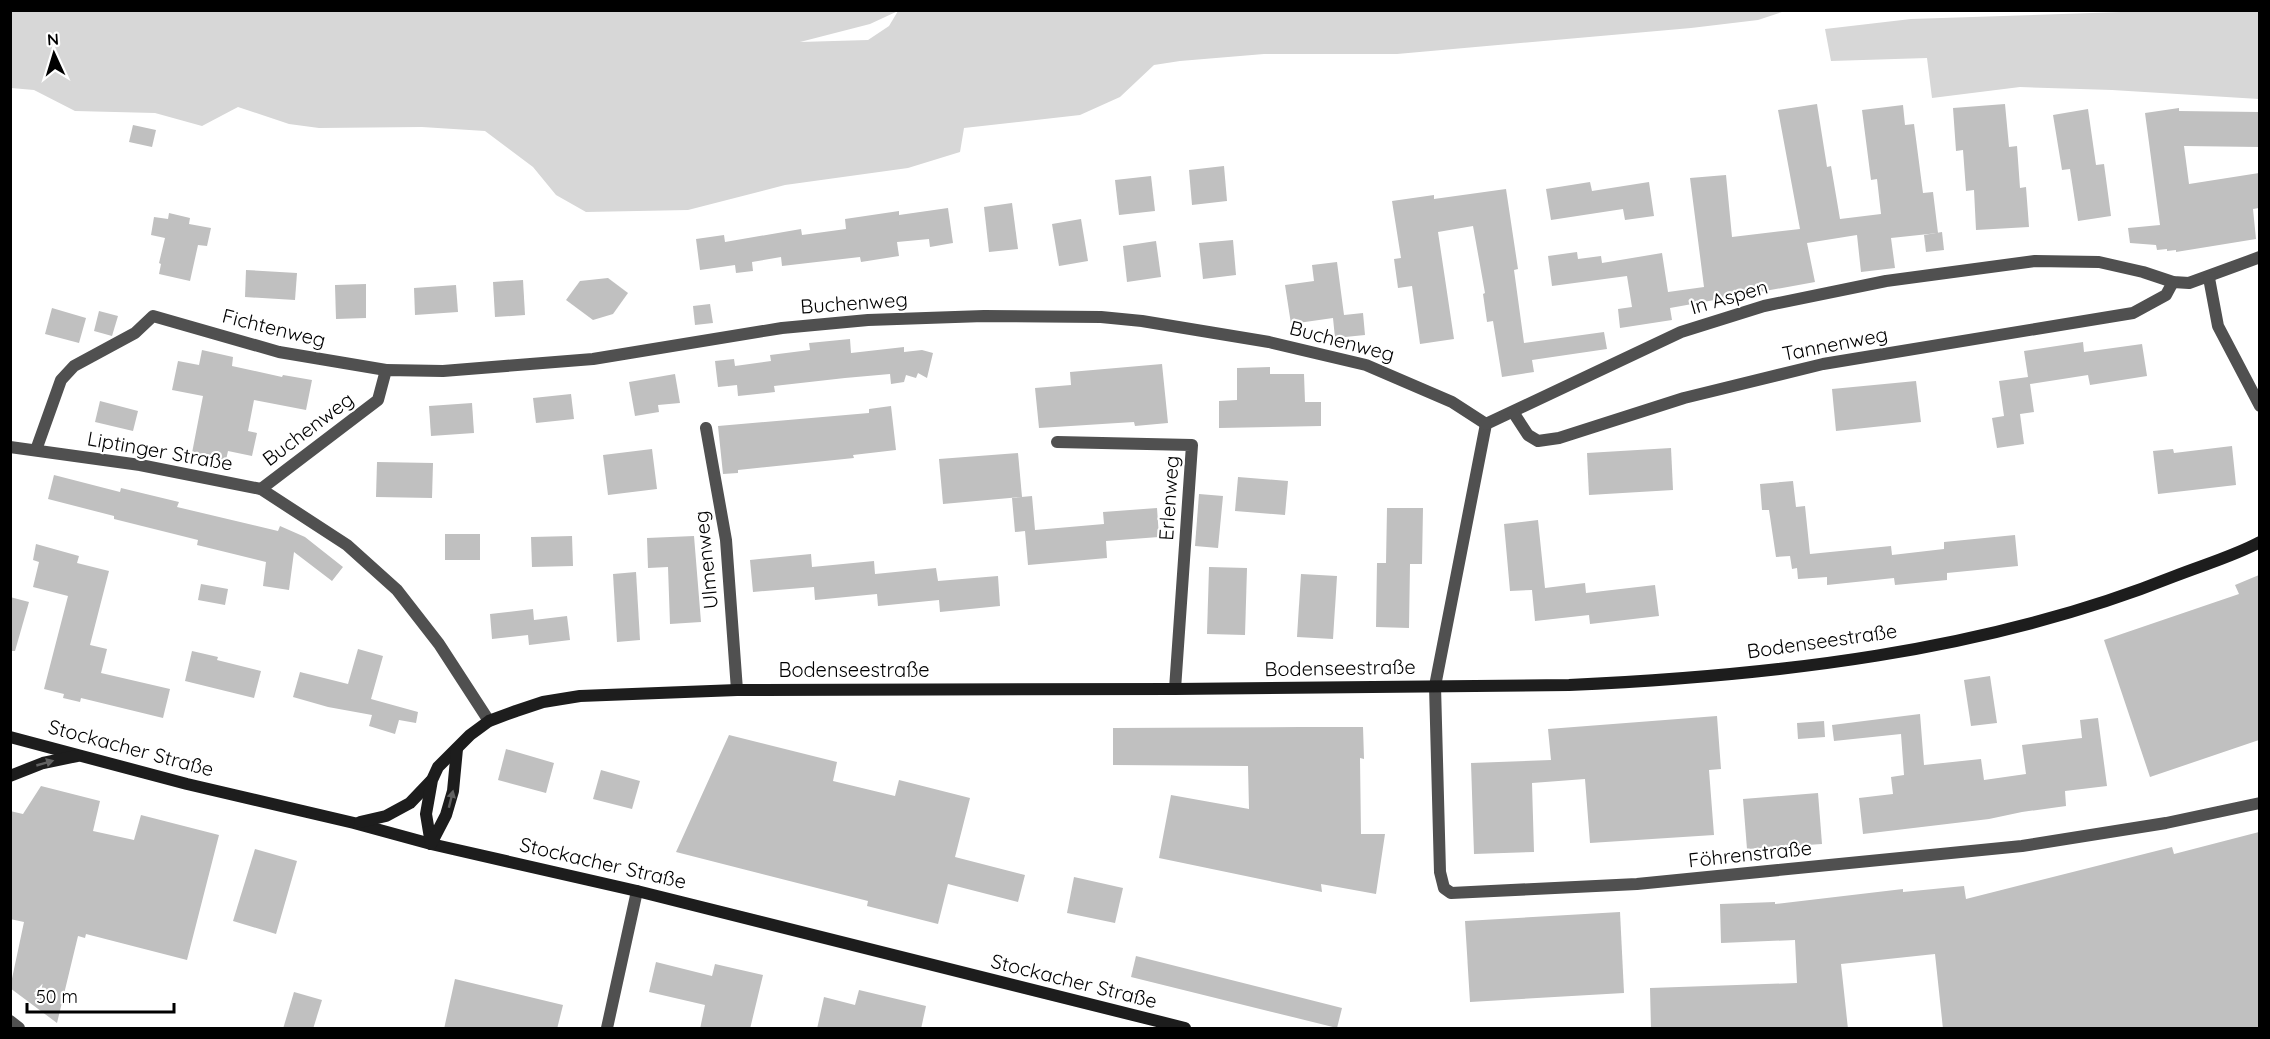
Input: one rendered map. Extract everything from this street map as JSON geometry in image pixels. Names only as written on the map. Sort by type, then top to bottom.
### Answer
[{"type":"street","name":"In Aspen","points":[[1486,424],[1681,332],[1764,306],[1886,281],[2035,261],[2099,262],[2143,272],[2173,282],[2189,283],[2209,278],[2259,258]]},
{"type":"street","points":[[2209,278],[2218,326],[2259,406]]},
{"type":"street","name":"Tannenweg","points":[[1514,412],[1528,435],[1538,441],[1558,438],[1684,398],[1823,364],[2133,312],[2166,295],[2173,282]]},
{"type":"street","name":"Fichtenweg","points":[[36,450],[61,380],[74,366],[135,333],[153,316],[279,352],[386,370]]},
{"type":"street","name":"Buchenweg","points":[[261,489],[378,400],[386,370],[443,371],[593,359],[782,328],[868,320],[984,316],[1101,317],[1142,321],[1269,342],[1366,365],[1452,402],[1486,424]]},
{"type":"street","points":[[1436,686],[1486,424]]},
{"type":"street","name":"Ulmenweg","points":[[706,428],[726,540],[737,690]]},
{"type":"street","name":"Erlenweg","points":[[1057,442],[1192,445],[1175,689]]},
{"type":"street","name":"Liptinger Straße","points":[[10,447],[140,465],[261,489],[347,545],[397,590],[439,644],[489,721]]},
{"type":"street","name":"Bodenseestraße","points":[[354,823],[386,816],[410,803],[432,780],[438,767],[470,735],[489,721],[543,702],[580,696],[737,690],[1175,689],[1630,682],[1778,669],[1918,648],[2012,629],[2083,609],[2148,587],[2259,542]]},
{"type":"street","name":"Föhrenstraße","points":[[1436,686],[1440,872],[1444,888],[1451,893],[1637,884],[2022,846],[2166,823],[2259,803]]},
{"type":"street","name":"Stockacher Straße","points":[[10,737],[187,784],[354,823],[431,844],[637,891],[1185,1029]]},
{"type":"street","points":[[431,844],[446,815],[453,791],[458,749]]},
{"type":"street","points":[[10,776],[43,763],[81,755]]},
{"type":"street","points":[[431,844],[426,814],[432,780]]},
{"type":"street","points":[[607,1029],[637,891]]},
{"type":"street","points":[[10,1021],[20,1029]]},
{"type":"shaded area","points":[[10,11],[898,11],[1785,11],[1758,20],[1691,28],[1397,54],[1264,54],[1154,65],[1120,97],[1080,115],[964,128],[960,152],[908,168],[785,185],[688,210],[586,212],[556,195],[533,167],[485,131],[422,127],[319,128],[289,124],[238,107],[202,126],[155,113],[75,111],[34,90],[11,88]],"holes":[[[898,11],[889,26],[868,40],[800,42],[870,24]]]},
{"type":"shaded area","points":[[2151,11],[2259,11],[2259,99],[2020,87],[1932,98],[1927,58],[1831,61],[1825,29],[1911,19]]},
{"type":"building","points":[[1817,104],[1827,167],[1831,166],[1840,219],[1881,214],[1877,179],[1871,180],[1862,110],[1903,105],[1905,125],[1914,124],[1923,193],[1933,192],[1938,233],[1891,238],[1895,268],[1861,272],[1857,235],[1807,243],[1815,282],[1670,308],[1672,320],[1620,328],[1618,309],[1632,307],[1627,276],[1552,286],[1548,256],[1577,252],[1578,259],[1601,256],[1602,263],[1662,253],[1668,292],[1704,287],[1690,178],[1726,175],[1732,237],[1800,229],[1778,110]]},
{"type":"building","points":[[2005,104],[2009,147],[2017,146],[2020,188],[2026,187],[2029,227],[1976,230],[1974,190],[1966,191],[1963,150],[1956,151],[1953,108]]},
{"type":"building","points":[[2179,108],[2179,111],[2259,112],[2259,147],[2184,146],[2189,184],[2259,173],[2259,208],[2253,209],[2256,239],[2176,252],[2176,250],[2167,251],[2167,249],[2157,250],[2156,245],[2130,243],[2128,228],[2160,225],[2145,113]]},
{"type":"building","points":[[2088,109],[2096,165],[2104,164],[2111,216],[2078,221],[2070,169],[2062,170],[2053,115]]},
{"type":"building","points":[[133,125],[156,130],[152,147],[129,142]]},
{"type":"building","points":[[1224,166],[1227,201],[1192,205],[1189,170]]},
{"type":"building","points":[[1151,176],[1155,211],[1119,215],[1115,180]]},
{"type":"building","points":[[1590,182],[1592,191],[1649,182],[1654,216],[1625,220],[1623,209],[1551,220],[1546,189]]},
{"type":"building","points":[[1506,189],[1518,269],[1514,270],[1524,343],[1604,332],[1607,349],[1532,360],[1534,372],[1502,377],[1493,321],[1487,322],[1483,294],[1485,293],[1473,226],[1438,232],[1454,339],[1420,344],[1412,286],[1398,288],[1394,259],[1401,258],[1392,201],[1434,195],[1434,199]]},
{"type":"building","points":[[1012,203],[1018,249],[989,252],[984,207]]},
{"type":"building","points":[[948,208],[953,243],[930,247],[929,239],[897,242],[899,256],[861,262],[860,257],[782,266],[781,257],[752,262],[753,271],[736,273],[735,265],[700,270],[696,239],[724,235],[725,242],[801,229],[802,235],[846,229],[845,219],[899,211],[899,215]]},
{"type":"building","points":[[169,213],[190,218],[189,224],[211,228],[207,246],[198,245],[190,281],[159,274],[161,264],[159,263],[165,238],[151,235],[154,217],[168,219]]},
{"type":"building","points":[[1081,219],[1088,261],[1059,266],[1052,224]]},
{"type":"building","points":[[1942,232],[1944,250],[1926,252],[1924,235]]},
{"type":"building","points":[[1233,240],[1236,275],[1203,279],[1199,243]]},
{"type":"building","points":[[1156,241],[1161,277],[1127,282],[1123,246]]},
{"type":"building","points":[[1337,262],[1344,315],[1363,313],[1365,335],[1335,338],[1333,318],[1291,324],[1285,285],[1314,281],[1312,265]]},
{"type":"building","points":[[246,270],[297,273],[295,300],[245,297]]},
{"type":"building","points":[[608,278],[628,293],[613,314],[593,320],[566,300],[580,281]]},
{"type":"building","points":[[523,280],[525,315],[495,317],[493,282]]},
{"type":"building","points":[[366,284],[366,318],[336,319],[335,285]]},
{"type":"building","points":[[456,285],[458,312],[415,315],[414,288]]},
{"type":"building","points":[[710,304],[713,323],[695,325],[693,306]]},
{"type":"building","points":[[52,308],[86,318],[79,343],[45,334]]},
{"type":"building","points":[[99,311],[118,316],[112,336],[94,331]]},
{"type":"building","points":[[850,339],[851,353],[904,347],[904,352],[922,350],[933,353],[927,378],[918,373],[916,378],[906,375],[904,382],[891,384],[890,374],[845,378],[774,386],[775,392],[738,396],[737,385],[718,387],[715,361],[734,359],[735,366],[771,361],[770,355],[810,350],[809,343]]},
{"type":"building","points":[[2083,342],[2084,352],[2142,344],[2147,376],[2090,385],[2088,375],[2030,384],[2034,412],[2020,414],[2024,444],[1997,448],[1992,418],[2004,416],[1999,381],[2028,377],[2024,351]]},
{"type":"building","points":[[202,350],[233,357],[232,366],[282,377],[283,375],[312,380],[306,410],[254,400],[248,431],[257,433],[252,456],[228,451],[226,460],[192,453],[203,396],[172,390],[178,361],[199,365]]},
{"type":"building","points":[[1162,364],[1168,423],[1135,426],[1134,422],[1039,428],[1035,388],[1071,385],[1070,372]]},
{"type":"building","points":[[1270,367],[1270,374],[1304,374],[1305,402],[1321,402],[1321,426],[1219,428],[1219,401],[1237,400],[1237,368]]},
{"type":"building","points":[[675,374],[680,403],[658,405],[659,412],[635,416],[629,382]]},
{"type":"building","points":[[1916,381],[1921,422],[1836,431],[1832,389]]},
{"type":"building","points":[[571,394],[574,419],[536,423],[533,398]]},
{"type":"building","points":[[100,401],[138,411],[133,431],[95,422]]},
{"type":"building","points":[[472,403],[474,433],[431,436],[429,406]]},
{"type":"building","points":[[891,406],[896,450],[853,455],[854,458],[738,470],[738,473],[723,474],[718,426],[869,413],[869,409]]},
{"type":"building","points":[[2232,446],[2236,485],[2158,494],[2153,451],[2173,449],[2174,453]]},
{"type":"building","points":[[1671,448],[1673,490],[1589,495],[1587,453]]},
{"type":"building","points":[[652,449],[657,489],[608,495],[603,455]]},
{"type":"building","points":[[1018,453],[1022,497],[943,504],[939,459]]},
{"type":"building","points":[[377,462],[433,463],[432,498],[376,497]]},
{"type":"building","points":[[54,475],[120,492],[121,488],[179,502],[177,507],[278,531],[280,526],[305,537],[343,567],[332,581],[294,552],[289,590],[263,586],[266,562],[197,545],[198,540],[114,519],[114,516],[48,499]]},
{"type":"building","points":[[1238,477],[1288,481],[1285,515],[1235,511]]},
{"type":"building","points":[[1793,481],[1796,507],[1805,506],[1810,554],[1891,546],[1892,555],[1944,549],[1944,542],[2015,535],[2018,566],[1947,573],[1947,580],[1895,585],[1894,578],[1827,585],[1827,577],[1798,579],[1797,568],[1792,569],[1790,556],[1776,557],[1769,510],[1762,510],[1760,484]]},
{"type":"building","points":[[1199,494],[1223,496],[1218,548],[1195,546]]},
{"type":"building","points":[[1032,496],[1035,530],[1104,524],[1103,512],[1157,508],[1159,537],[1106,541],[1107,558],[1028,565],[1025,531],[1015,532],[1012,498]]},
{"type":"building","points":[[1387,508],[1423,508],[1422,564],[1410,564],[1409,628],[1376,627],[1377,563],[1386,563]]},
{"type":"building","points":[[1538,520],[1545,588],[1585,583],[1586,593],[1655,585],[1659,616],[1590,624],[1589,615],[1535,621],[1532,590],[1510,591],[1504,524]]},
{"type":"building","points":[[445,534],[480,534],[480,560],[445,560]]},
{"type":"building","points":[[572,536],[573,566],[532,567],[531,537]]},
{"type":"building","points":[[694,536],[701,622],[670,624],[668,567],[648,568],[647,538]]},
{"type":"building","points":[[36,544],[79,556],[77,563],[109,571],[90,645],[107,649],[101,673],[170,689],[163,718],[81,698],[80,702],[63,698],[64,694],[44,689],[68,596],[33,587],[39,562],[33,560]]},
{"type":"building","points":[[811,554],[812,567],[874,561],[875,574],[936,568],[938,581],[998,576],[1000,606],[940,612],[939,600],[878,606],[877,594],[815,600],[814,587],[753,592],[750,560]]},
{"type":"building","points":[[1209,567],[1247,568],[1245,635],[1207,634]]},
{"type":"building","points":[[636,572],[640,640],[617,642],[613,574]]},
{"type":"building","points":[[1301,574],[1337,576],[1333,639],[1297,637]]},
{"type":"building","points":[[2259,575],[2259,740],[2150,777],[2104,640],[2239,594],[2235,585]]},
{"type":"building","points":[[201,584],[228,589],[225,605],[198,600]]},
{"type":"building","points":[[10,597],[29,602],[15,651],[10,651]]},
{"type":"building","points":[[533,609],[534,620],[567,616],[570,640],[529,645],[528,635],[492,639],[490,614]]},
{"type":"building","points":[[358,649],[383,656],[371,699],[418,712],[416,723],[399,720],[395,734],[369,726],[372,715],[328,707],[293,697],[300,672],[348,684]]},
{"type":"building","points":[[192,651],[261,671],[254,698],[185,681]]},
{"type":"building","points":[[1990,676],[1997,723],[1971,726],[1964,680]]},
{"type":"building","points":[[1920,714],[1924,765],[1981,759],[1984,780],[2026,774],[2022,745],[2082,738],[2080,720],[2098,718],[2107,786],[2065,791],[2066,806],[1989,819],[1863,834],[1859,798],[1893,794],[1891,777],[1904,775],[1901,734],[1834,741],[1832,725]]},
{"type":"building","points":[[1717,716],[1721,769],[1709,770],[1714,835],[1590,843],[1585,779],[1532,783],[1534,852],[1474,854],[1471,763],[1551,760],[1548,729]]},
{"type":"building","points":[[1824,721],[1825,737],[1798,739],[1797,723]]},
{"type":"building","points":[[1363,727],[1364,759],[1360,758],[1361,834],[1385,834],[1376,894],[1321,884],[1322,892],[1159,858],[1171,795],[1249,809],[1248,766],[1113,765],[1113,728]]},
{"type":"building","points":[[729,735],[837,762],[833,781],[895,796],[899,780],[970,798],[955,857],[1025,875],[1018,902],[948,884],[938,924],[867,906],[868,901],[676,852]]},
{"type":"building","points":[[506,749],[554,763],[546,793],[498,780]]},
{"type":"building","points":[[601,770],[640,781],[632,809],[593,799]]},
{"type":"building","points":[[41,786],[100,801],[93,831],[134,840],[141,815],[219,835],[187,960],[86,934],[85,938],[78,936],[57,1023],[10,988],[24,922],[10,919],[10,811],[23,814]]},
{"type":"building","points":[[1818,793],[1822,844],[1747,849],[1743,799]]},
{"type":"building","points":[[2259,832],[2259,1029],[1943,1029],[1935,954],[1841,964],[1848,1029],[1651,1029],[1650,988],[1797,983],[1795,940],[1721,943],[1720,904],[1775,902],[1775,904],[1903,889],[1903,892],[1964,886],[1966,899],[2172,847],[2174,854]]},
{"type":"building","points":[[255,849],[297,861],[276,934],[233,921]]},
{"type":"building","points":[[1074,877],[1123,888],[1115,923],[1067,913]]},
{"type":"building","points":[[1620,912],[1624,993],[1470,1002],[1465,921]]},
{"type":"building","points":[[1136,956],[1342,1008],[1337,1028],[1131,977]]},
{"type":"building","points":[[656,962],[712,976],[715,964],[763,975],[750,1029],[700,1029],[705,1005],[649,992]]},
{"type":"building","points":[[455,979],[563,1005],[557,1029],[444,1029]]},
{"type":"building","points":[[859,990],[926,1006],[921,1029],[817,1029],[824,997],[855,1005]]},
{"type":"building","points":[[294,992],[322,1000],[313,1029],[283,1029]]}]
